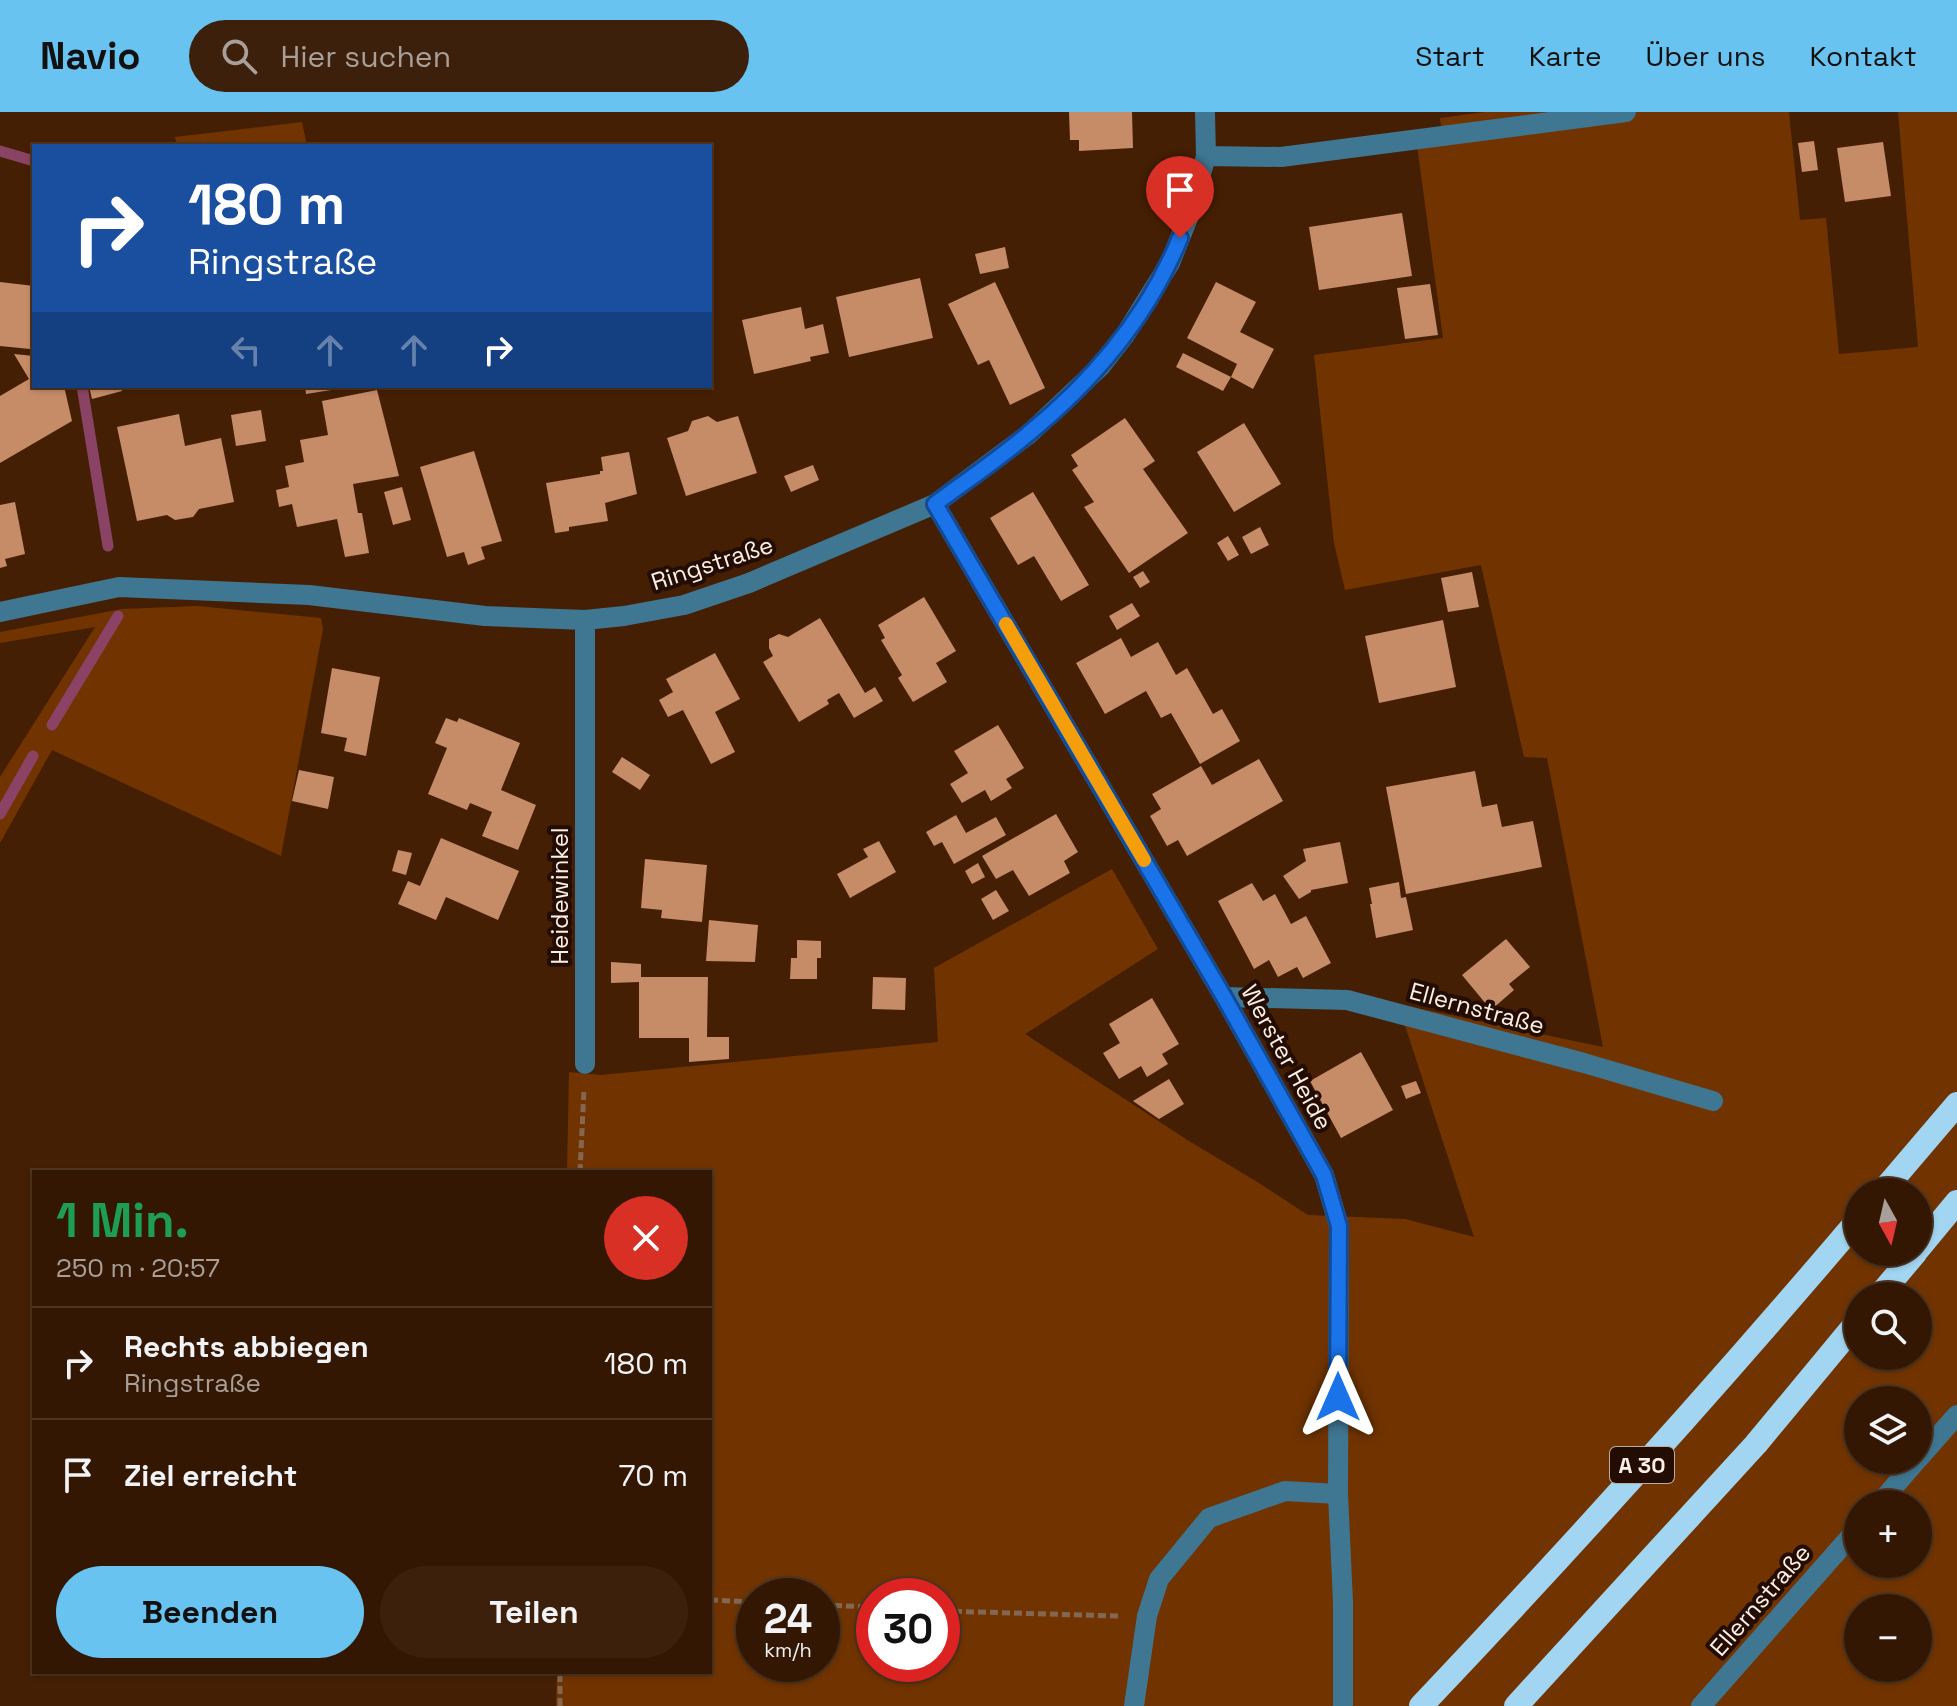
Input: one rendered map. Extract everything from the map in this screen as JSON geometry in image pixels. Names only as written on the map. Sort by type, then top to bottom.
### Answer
[{"type":"highway","points":[[1894,1178],[1957,1104]]},
{"type":"highway","points":[[1932,1233],[1957,1202]]},
{"type":"highway","name":"A 30","points":[[1421,1706],[1535,1585],[1844,1236]]},
{"type":"highway","points":[[1891,1282],[1904,1266]]},
{"type":"highway","name":"A 30","points":[[1516,1706],[1756,1444],[1844,1338]]},
{"type":"street","name":"Ringstraße","points":[[0,612],[119,587],[309,595],[485,616],[585,620],[684,605],[749,583],[935,504],[1029,434],[1100,367],[1125,335],[1170,263],[1190,213],[1206,156],[1205,112]]},
{"type":"street","points":[[1206,156],[1281,157],[1626,112]]},
{"type":"street","name":"Werster Heide","points":[[935,504],[1224,997],[1324,1175],[1339,1226],[1338,1494],[1343,1602],[1343,1706]]},
{"type":"street","name":"Heidewinkel","points":[[585,620],[585,1064]]},
{"type":"street","name":"Ellernstraße","points":[[1224,997],[1347,1000],[1713,1101]]},
{"type":"street","points":[[1932,1444],[1957,1415]]},
{"type":"street","points":[[1891,1490],[1906,1474]]},
{"type":"street","points":[[1134,1706],[1147,1616],[1159,1579],[1209,1518],[1285,1491],[1338,1494]]},
{"type":"street","name":"Ellernstraße","points":[[1701,1706],[1844,1544]]},
{"type":"path","points":[[580,1170],[585,1064]]},
{"type":"path","points":[[712,1600],[736,1601]]},
{"type":"path","points":[[960,1611],[1147,1616]]},
{"type":"path","points":[[560,1674],[560,1706]]},
{"type":"shaded area","points":[[1485,112],[1789,112],[1800,220],[1826,218],[1839,354],[1918,347],[1898,112],[1957,112],[1957,1706],[556,1706],[557,1674],[712,1674],[712,1170],[567,1170],[569,1072],[601,1075],[938,1042],[934,968],[1112,869],[1158,949],[1025,1034],[1308,1215],[1405,1219],[1474,1237],[1398,1004],[1603,1047],[1547,758],[1524,757],[1481,565],[1345,590],[1334,543],[1314,355],[1443,338],[1417,145],[1443,141],[1440,118]]},
{"type":"shaded area","points":[[302,122],[307,144],[177,144],[175,137]]},
{"type":"shaded area","points":[[198,606],[321,618],[323,629],[281,856],[52,750],[0,843],[0,777],[95,627],[0,643],[0,632],[122,609]]},
{"type":"building","points":[[1069,112],[1132,112],[1133,148],[1079,151],[1079,140],[1070,140]]},
{"type":"building","points":[[1814,141],[1818,170],[1802,172],[1798,143]]},
{"type":"building","points":[[1883,142],[1891,196],[1845,202],[1837,148]]},
{"type":"building","points":[[1402,213],[1412,276],[1319,290],[1309,227]]},
{"type":"building","points":[[1005,247],[1009,268],[980,274],[975,254]]},
{"type":"building","points":[[920,278],[933,338],[849,357],[836,297]]},
{"type":"building","points":[[0,282],[32,286],[30,349],[0,346]]},
{"type":"building","points":[[995,282],[1045,388],[1010,405],[989,360],[978,365],[948,304]]},
{"type":"building","points":[[1216,282],[1256,302],[1240,332],[1274,349],[1253,389],[1231,377],[1237,364],[1187,338]]},
{"type":"building","points":[[1430,284],[1438,335],[1405,339],[1397,288]]},
{"type":"building","points":[[801,307],[805,329],[823,324],[829,353],[810,357],[811,361],[754,374],[742,320]]},
{"type":"building","points":[[1183,353],[1231,377],[1223,391],[1176,367]]},
{"type":"building","points":[[14,354],[32,356],[32,388],[64,388],[72,421],[0,463],[0,396],[29,379]]},
{"type":"building","points":[[89,388],[121,388],[122,391],[92,399]]},
{"type":"building","points":[[305,388],[344,388],[306,394]]},
{"type":"building","points":[[377,390],[399,476],[353,484],[369,553],[345,557],[337,519],[297,527],[292,504],[279,507],[276,490],[289,487],[285,466],[304,462],[300,440],[328,435],[322,401]]},
{"type":"building","points":[[261,410],[266,441],[236,446],[231,415]]},
{"type":"building","points":[[179,414],[185,446],[221,438],[234,502],[199,509],[193,517],[175,520],[167,515],[137,521],[117,427]]},
{"type":"building","points":[[708,416],[717,422],[738,416],[757,473],[686,496],[667,438],[688,431],[692,421]]},
{"type":"building","points":[[1125,418],[1155,461],[1143,469],[1188,533],[1129,573],[1084,507],[1094,502],[1072,470],[1078,466],[1071,455]]},
{"type":"building","points":[[1244,423],[1281,484],[1234,512],[1197,452]]},
{"type":"building","points":[[474,451],[502,541],[481,547],[485,559],[468,565],[464,552],[447,557],[420,467]]},
{"type":"building","points":[[629,452],[637,494],[605,503],[608,521],[569,527],[569,531],[555,533],[546,483],[600,474],[603,471],[601,457]]},
{"type":"building","points":[[813,465],[819,480],[791,492],[784,476]]},
{"type":"building","points":[[402,487],[411,520],[393,525],[384,492]]},
{"type":"building","points":[[1033,492],[1089,585],[1061,601],[1034,556],[1018,565],[990,518]]},
{"type":"building","points":[[15,502],[25,554],[5,559],[7,566],[0,568],[0,505]]},
{"type":"building","points":[[1260,527],[1269,545],[1251,554],[1242,537]]},
{"type":"building","points":[[1228,536],[1239,555],[1228,561],[1217,543]]},
{"type":"building","points":[[1143,571],[1150,582],[1140,588],[1133,577]]},
{"type":"building","points":[[1472,572],[1479,607],[1448,612],[1441,578]]},
{"type":"building","points":[[924,597],[956,651],[936,663],[947,682],[913,702],[898,678],[902,675],[881,640],[885,638],[878,625]]},
{"type":"building","points":[[1132,603],[1140,616],[1117,630],[1109,616]]},
{"type":"building","points":[[820,618],[865,693],[875,687],[883,701],[854,718],[839,693],[827,700],[829,704],[799,722],[763,662],[773,656],[769,639],[779,634],[788,637]]},
{"type":"building","points":[[1443,620],[1456,687],[1379,703],[1365,636]]},
{"type":"building","points":[[1121,638],[1131,657],[1158,642],[1176,675],[1187,668],[1213,714],[1222,709],[1240,741],[1200,764],[1171,713],[1161,718],[1146,691],[1105,714],[1076,663]]},
{"type":"building","points":[[715,653],[740,699],[715,712],[735,752],[711,764],[683,710],[668,717],[659,700],[673,692],[666,679]]},
{"type":"building","points":[[332,668],[380,677],[366,756],[344,751],[347,738],[321,733]]},
{"type":"building","points":[[446,718],[457,722],[459,718],[520,743],[501,790],[536,805],[518,850],[482,836],[492,812],[470,803],[467,810],[428,794],[447,748],[435,743]]},
{"type":"building","points":[[998,725],[1024,768],[1006,779],[1012,788],[991,801],[985,790],[962,803],[950,784],[968,773],[954,751]]},
{"type":"building","points":[[622,757],[650,775],[640,790],[612,772]]},
{"type":"building","points":[[1259,759],[1283,801],[1187,856],[1178,840],[1167,846],[1150,816],[1161,809],[1152,794],[1201,766],[1212,785]]},
{"type":"building","points":[[299,770],[334,777],[328,809],[292,801]]},
{"type":"building","points":[[1475,771],[1482,807],[1497,804],[1502,827],[1533,821],[1542,867],[1406,894],[1386,787]]},
{"type":"building","points":[[1056,814],[1078,852],[1064,861],[1070,873],[1029,896],[1013,870],[996,879],[982,856]]},
{"type":"building","points":[[956,815],[966,833],[996,817],[1006,835],[954,864],[942,842],[934,846],[926,832]]},
{"type":"building","points":[[441,838],[519,871],[498,920],[446,897],[436,920],[398,904],[408,881],[420,886]]},
{"type":"building","points":[[879,841],[896,872],[850,898],[837,874],[868,857],[863,849]]},
{"type":"building","points":[[1340,842],[1348,883],[1311,890],[1299,899],[1283,876],[1306,861],[1303,849]]},
{"type":"building","points":[[398,850],[412,853],[406,875],[392,871]]},
{"type":"building","points":[[645,859],[707,865],[702,922],[661,918],[662,910],[641,908]]},
{"type":"building","points":[[978,863],[985,877],[972,884],[965,871]]},
{"type":"building","points":[[1399,882],[1401,898],[1406,897],[1413,930],[1376,938],[1369,888]]},
{"type":"building","points":[[1252,883],[1263,901],[1275,894],[1291,924],[1306,916],[1331,963],[1303,978],[1297,967],[1278,977],[1269,960],[1254,969],[1218,901]]},
{"type":"building","points":[[996,890],[1009,911],[993,920],[981,899]]},
{"type":"building","points":[[709,920],[758,925],[755,962],[706,961]]},
{"type":"building","points":[[1506,939],[1530,967],[1509,984],[1514,990],[1491,1010],[1462,975]]},
{"type":"building","points":[[797,940],[821,941],[817,979],[790,979],[791,958],[797,958]]},
{"type":"building","points":[[611,962],[641,964],[641,977],[708,977],[707,1037],[729,1037],[729,1059],[689,1062],[689,1038],[639,1038],[639,982],[611,983]]},
{"type":"building","points":[[873,977],[906,978],[905,1010],[872,1009]]},
{"type":"building","points":[[1152,998],[1179,1044],[1162,1054],[1168,1064],[1147,1077],[1141,1066],[1119,1079],[1103,1053],[1120,1043],[1109,1024]]},
{"type":"building","points":[[1361,1052],[1393,1110],[1341,1138],[1310,1081]]},
{"type":"building","points":[[1169,1079],[1184,1104],[1159,1119],[1133,1101]]},
{"type":"building","points":[[1416,1081],[1421,1093],[1406,1099],[1401,1086]]},
{"type":"waterway","points":[[0,151],[32,160]]},
{"type":"waterway","points":[[82,388],[108,546]]},
{"type":"waterway","points":[[52,725],[118,616]]},
{"type":"waterway","points":[[0,814],[33,756]]},
{"type":"slow traffic","points":[[1006,624],[1144,860]]},
{"type":"route","points":[[1180,238],[1152,294],[1100,367],[1029,434],[935,504],[1224,997],[1324,1175],[1339,1226],[1338,1397]]}]
